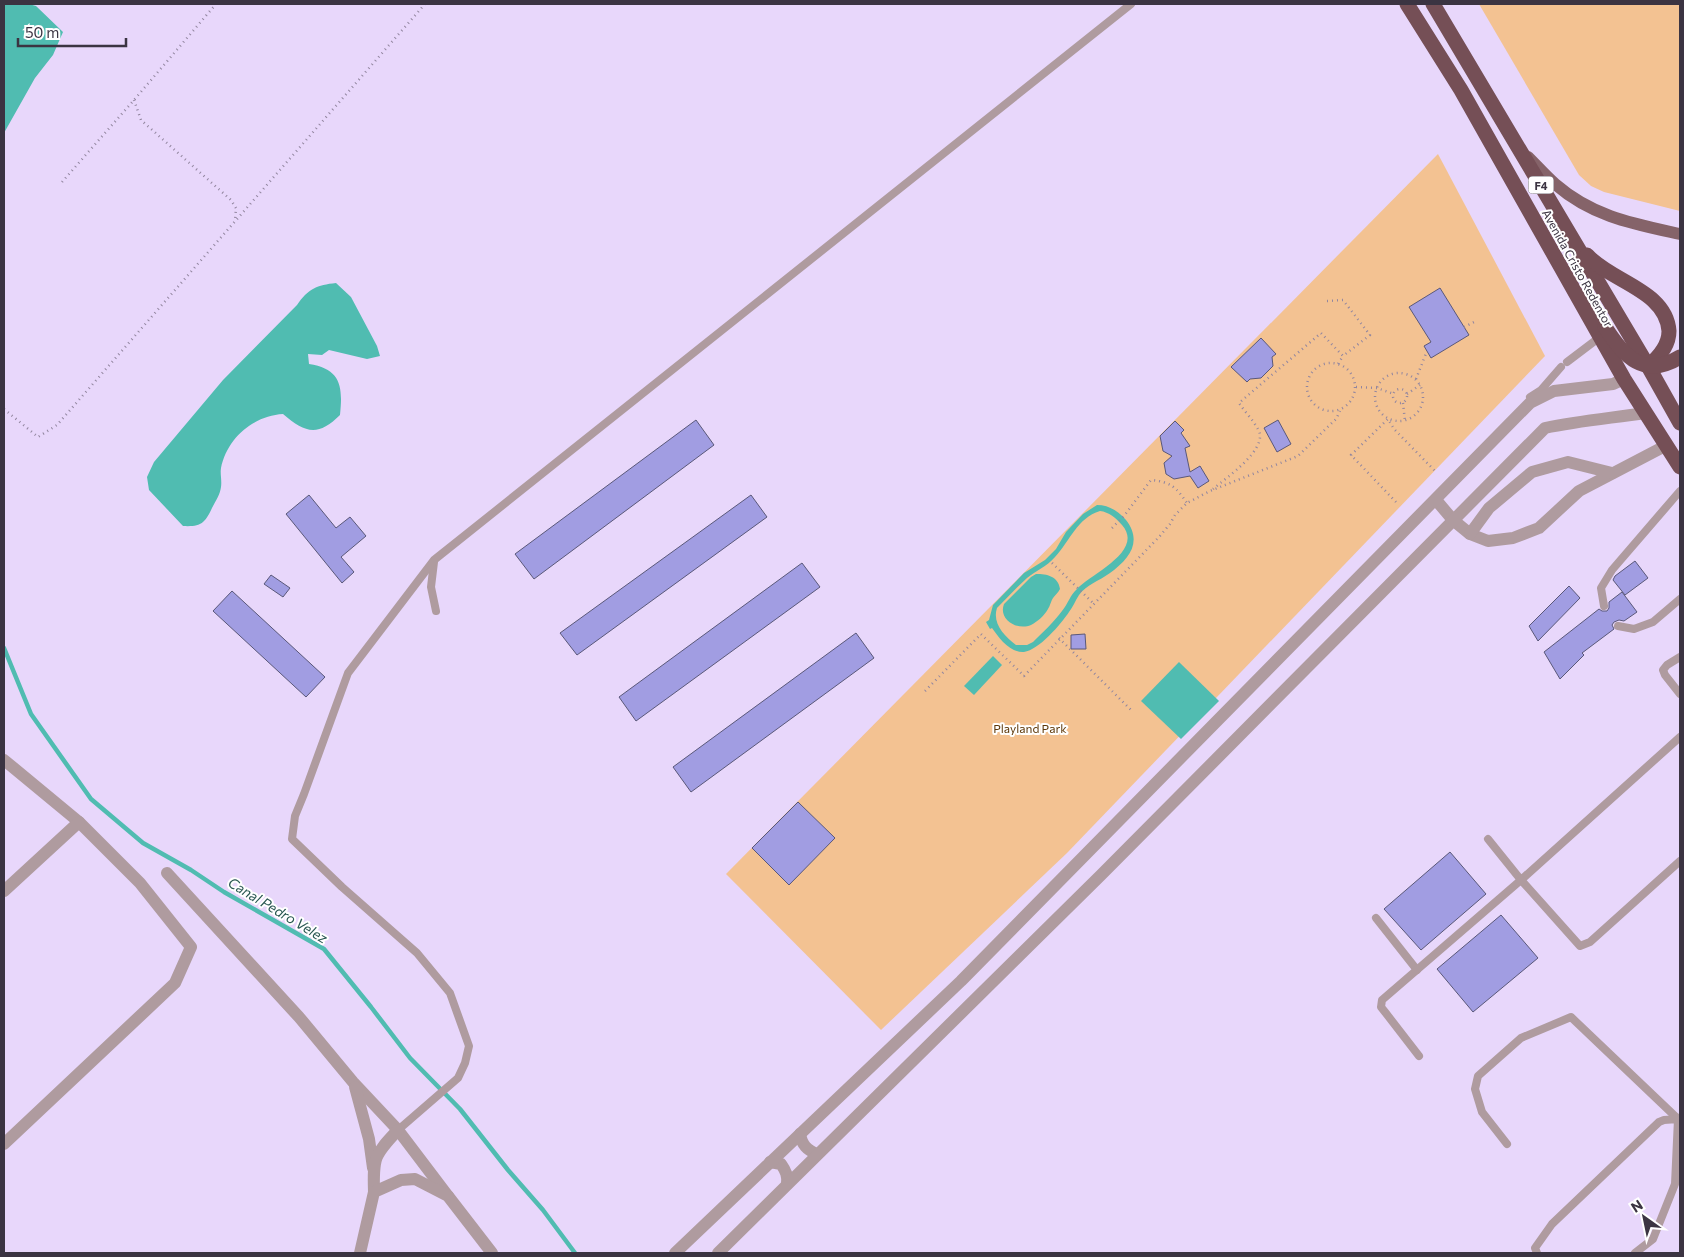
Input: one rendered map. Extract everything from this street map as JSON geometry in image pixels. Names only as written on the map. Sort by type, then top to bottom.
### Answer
[{"type":"highway","name":"Avenida Cristo Redentor","points":[[1407,4],[1461,90],[1624,380],[1680,467]]},
{"type":"highway","name":"Avenida Cristo Redentor","points":[[1434,4],[1680,423]]},
{"type":"highway","points":[[1574,241],[1592,261],[1605,271],[1651,298],[1662,309],[1668,327],[1668,340],[1659,357],[1648,366]]},
{"type":"highway","points":[[1550,249],[1572,270],[1620,349],[1640,364],[1648,366],[1669,362],[1680,356]]},
{"type":"highway","points":[[1624,380],[1629,372],[1634,369],[1639,370],[1680,430]]},
{"type":"main road","points":[[1518,146],[1555,184],[1588,207],[1623,222],[1680,234]]},
{"type":"street","points":[[675,1253],[961,981],[1530,403],[1554,391],[1613,384],[1624,380]]},
{"type":"street","points":[[718,1253],[1101,875],[1545,428],[1566,423],[1594,421],[1645,413]]},
{"type":"street","points":[[1436,500],[1453,520],[1470,534],[1488,541],[1513,538],[1539,528],[1579,491],[1667,445]]},
{"type":"street","points":[[1470,534],[1490,508],[1532,472],[1568,462],[1612,473]]},
{"type":"street","points":[[4,760],[79,822],[140,883],[191,947],[175,982],[4,1144]]},
{"type":"street","points":[[4,892],[79,822]]},
{"type":"street","points":[[167,873],[299,1017],[398,1130],[492,1253]]},
{"type":"street","points":[[354,1082],[369,1139],[374,1192],[360,1253]]},
{"type":"street","points":[[373,1168],[379,1149],[398,1130]]},
{"type":"street","points":[[800,1134],[806,1148],[817,1154]]},
{"type":"street","points":[[770,1162],[781,1164],[786,1170],[787,1184]]},
{"type":"street","points":[[374,1192],[401,1180],[415,1179],[448,1196]]},
{"type":"lane","points":[[398,1130],[458,1078],[469,1046],[450,993],[417,953],[342,887],[292,839],[294,816],[304,794],[348,673],[434,560],[1131,4]]},
{"type":"lane","points":[[1527,399],[1541,390],[1564,365],[1600,337]]},
{"type":"lane","points":[[1604,606],[1601,588],[1612,570],[1680,491]]},
{"type":"lane","points":[[434,560],[431,587],[436,611]]},
{"type":"lane","points":[[1618,626],[1634,629],[1653,622],[1680,599]]},
{"type":"lane","points":[[1680,657],[1663,670],[1665,676],[1680,694]]},
{"type":"lane","points":[[1419,1056],[1382,1007],[1382,1000],[1521,880],[1680,737]]},
{"type":"lane","points":[[1488,839],[1521,880],[1580,946],[1590,942],[1680,861]]},
{"type":"lane","points":[[1376,918],[1417,970]]},
{"type":"lane","points":[[1507,1144],[1482,1112],[1474,1089],[1478,1076],[1521,1038],[1571,1017],[1679,1118]]},
{"type":"lane","points":[[1537,1253],[1535,1248],[1552,1224],[1659,1122],[1679,1118]]},
{"type":"lane","points":[[1635,1253],[1653,1238],[1675,1184],[1679,1118]]},
{"type":"path","points":[[62,182],[216,4]]},
{"type":"path","points":[[4,408],[38,437],[57,425],[425,4]]},
{"type":"path","points":[[134,100],[141,120],[230,200],[236,208],[235,222]]},
{"type":"path","points":[[1327,301],[1343,300],[1370,335],[1343,356],[1338,364]]},
{"type":"path","points":[[1464,327],[1474,322]]},
{"type":"path","points":[[1210,491],[1252,456],[1260,442],[1260,432],[1239,403],[1321,333],[1343,356]]},
{"type":"path","points":[[1416,379],[1426,351]]},
{"type":"path","points":[[1330,363],[1338,364],[1351,372],[1356,386],[1352,401],[1346,407],[1340,410],[1325,411],[1312,403],[1306,388],[1311,374],[1316,368],[1330,363]]},
{"type":"path","points":[[1388,419],[1397,422],[1405,421],[1412,418],[1422,407],[1424,399],[1416,379],[1409,375],[1394,373],[1381,381],[1375,395],[1375,403],[1378,410],[1388,419],[1394,429],[1435,471]]},
{"type":"path","points":[[1406,394],[1420,385]]},
{"type":"path","points":[[1356,386],[1377,388],[1394,394]]},
{"type":"path","points":[[1394,394],[1401,390],[1406,394]]},
{"type":"path","points":[[1394,394],[1396,402],[1403,403]]},
{"type":"path","points":[[1405,421],[1403,403],[1407,397],[1406,394]]},
{"type":"path","points":[[925,691],[981,634],[1024,676],[1159,537],[1175,515],[1187,503],[1210,491],[1298,456],[1336,419],[1340,410]]},
{"type":"path","points":[[1388,419],[1351,454],[1396,502]]},
{"type":"path","points":[[1112,528],[1124,516],[1151,480],[1165,482],[1177,489],[1187,503]]},
{"type":"path","points":[[1052,563],[1093,603]]},
{"type":"path","points":[[1060,638],[1132,710]]},
{"type":"green space","points":[[1479,4],[1680,4],[1680,211],[1604,192],[1591,186],[1579,175]]},
{"type":"green space","name":"Playland Park","points":[[1438,154],[1545,356],[1067,853],[881,1030],[726,874]]},
{"type":"shaded area","points":[[4,4],[29,4],[36,6],[63,32],[53,55],[35,78],[4,133]]},
{"type":"shaded area","points":[[336,283],[351,297],[377,346],[380,356],[367,359],[329,350],[322,355],[308,354],[309,364],[328,370],[338,380],[341,396],[340,415],[325,427],[312,430],[298,425],[283,414],[262,419],[252,424],[235,438],[224,457],[221,468],[220,493],[207,517],[198,525],[183,526],[149,490],[147,477],[154,462],[223,380],[305,295],[323,285]]},
{"type":"shaded area","points":[[1097,505],[1109,507],[1116,511],[1126,520],[1131,528],[1133,536],[1132,550],[1117,568],[1089,586],[1079,595],[1072,608],[1043,642],[1024,652],[1014,650],[1005,644],[992,628],[990,629],[986,622],[989,620],[993,605],[1024,573],[1045,560],[1056,549],[1066,532],[1083,514]],"holes":[[[1100,511],[1117,520],[1127,535],[1127,544],[1122,553],[1075,591],[1059,615],[1033,642],[1027,645],[1016,645],[1000,629],[996,619],[997,608],[1027,578],[1052,560],[1085,519],[1092,514]]]},
{"type":"shaded area","points":[[1036,574],[1051,577],[1057,581],[1060,589],[1047,611],[1038,620],[1031,625],[1015,625],[1006,619],[1003,609],[1004,604]]},
{"type":"shaded area","points":[[993,656],[1002,665],[974,695],[964,686]]},
{"type":"shaded area","points":[[1179,662],[1219,701],[1181,739],[1141,701]]},
{"type":"building","points":[[1440,288],[1469,335],[1431,358],[1424,346],[1431,342],[1409,307]]},
{"type":"building","points":[[1261,338],[1276,354],[1272,357],[1273,366],[1261,378],[1250,379],[1247,382],[1231,367]]},
{"type":"building","points":[[696,420],[714,445],[534,579],[515,554]]},
{"type":"building","points":[[1278,420],[1291,444],[1277,452],[1264,428]]},
{"type":"building","points":[[1175,421],[1184,430],[1181,433],[1190,446],[1185,448],[1190,472],[1200,466],[1209,481],[1198,488],[1190,476],[1174,479],[1166,474],[1164,463],[1172,456],[1163,451],[1160,436]]},
{"type":"building","points":[[309,495],[336,528],[350,517],[366,536],[341,557],[354,572],[342,583],[286,514]]},
{"type":"building","points":[[751,495],[767,517],[577,655],[560,633]]},
{"type":"building","points":[[1635,561],[1648,578],[1625,595],[1613,580],[1615,576]]},
{"type":"building","points":[[802,563],[820,587],[636,721],[619,697]]},
{"type":"building","points":[[271,575],[290,588],[283,597],[264,584]]},
{"type":"building","points":[[1569,586],[1580,598],[1538,641],[1529,626]]},
{"type":"building","points":[[232,591],[325,677],[306,697],[213,611]]},
{"type":"building","points":[[1622,592],[1637,612],[1624,621],[1614,622],[1612,625],[1614,629],[1582,653],[1584,655],[1560,679],[1544,652],[1599,609],[1607,611],[1609,602]]},
{"type":"building","points":[[856,633],[874,658],[691,792],[673,767]]},
{"type":"building","points":[[1085,634],[1086,649],[1071,649],[1071,635]]},
{"type":"building","points":[[798,802],[835,838],[789,885],[752,848]]},
{"type":"building","points":[[1450,852],[1486,894],[1421,950],[1384,909]]},
{"type":"building","points":[[1501,915],[1538,958],[1473,1012],[1437,969]]},
{"type":"waterway","name":"Canal Pedro Velez","points":[[4,648],[31,714],[91,799],[143,843],[324,949],[410,1058],[460,1109],[508,1170],[543,1210],[575,1253]]}]
